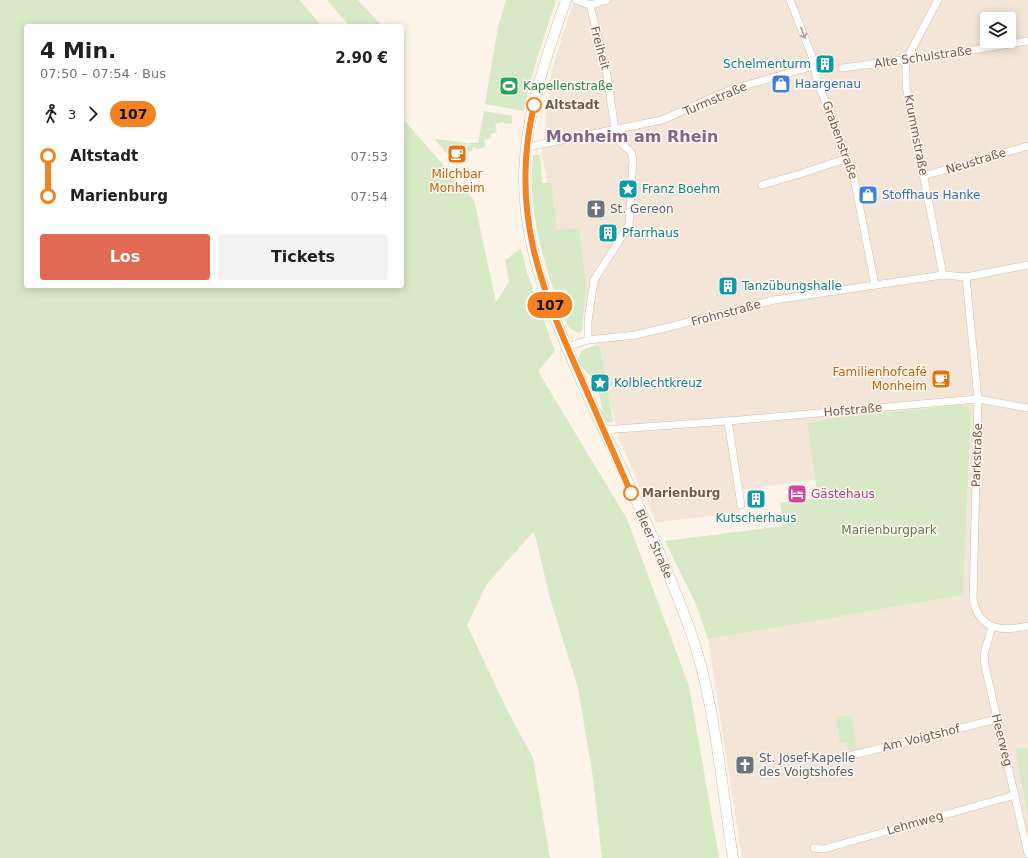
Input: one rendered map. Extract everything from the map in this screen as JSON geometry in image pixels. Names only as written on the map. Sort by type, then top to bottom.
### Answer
[{"type":"street","points":[[527,147],[537,92],[566,0]]},
{"type":"street","points":[[576,0],[590,5],[607,0]]},
{"type":"street","name":"Grabenstraße","points":[[790,0],[813,59],[817,80],[853,173],[875,285]]},
{"type":"street","name":"Krummstraße","points":[[938,0],[906,60],[906,86],[943,275]]},
{"type":"street","name":"Freiheit","points":[[590,5],[609,88],[615,130]]},
{"type":"street","name":"Alte Schulstraße","points":[[842,68],[906,60],[1028,41]]},
{"type":"street","name":"Turmstraße","points":[[527,147],[662,120],[732,89],[814,66]]},
{"type":"street","points":[[588,340],[588,321],[594,280],[629,225],[633,168],[632,156],[618,137],[615,130]]},
{"type":"street","name":"Neustraße","points":[[923,176],[1028,146]]},
{"type":"street","name":"Bleer Straße","points":[[527,147],[524,182],[534,255],[550,304],[567,347],[669,576],[690,629],[712,718],[733,858]]},
{"type":"street","points":[[762,185],[848,158]]},
{"type":"street","name":"Frohnstraße","points":[[567,347],[588,340],[642,333],[774,300],[943,275],[966,276],[1028,265]]},
{"type":"street","name":"Parkstraße","points":[[966,276],[978,399],[972,600],[977,615],[992,627]]},
{"type":"street","name":"Hofstraße","points":[[603,430],[728,421],[978,399],[1028,408]]},
{"type":"street","points":[[728,421],[741,505]]},
{"type":"street","points":[[992,627],[1012,629],[1028,626]]},
{"type":"street","name":"Heerweg","points":[[992,627],[984,654],[984,666],[1028,854]]},
{"type":"street","name":"Am Voigtshof","points":[[845,757],[997,719]]},
{"type":"street","name":"Lehmweg","points":[[814,848],[824,849],[1015,795]]},
{"type":"shaded area","points":[[574,0],[1028,0],[1028,858],[742,858],[708,639],[963,595],[971,412],[808,423],[816,480],[737,490],[740,513],[656,522],[620,441],[592,333],[557,229],[542,155],[551,73]]},
{"type":"green space","points":[[0,0],[299,0],[320,24],[24,24],[24,288],[404,288],[404,120],[474,200],[496,302],[509,282],[505,260],[521,248],[527,273],[555,351],[538,371],[627,519],[689,686],[719,858],[602,858],[593,778],[578,688],[550,598],[534,531],[487,584],[467,625],[507,710],[533,758],[550,858],[0,858]]},
{"type":"green space","points":[[327,0],[358,0],[380,24],[348,24]]},
{"type":"green space","points":[[506,0],[556,0],[535,65],[523,111],[485,104],[498,27]]},
{"type":"green space","points":[[484,111],[512,116],[512,123],[505,124],[504,122],[495,124],[497,132],[491,134],[491,138],[484,140],[486,147],[478,149],[473,147],[472,151],[467,152],[469,143],[478,143]]},
{"type":"green space","points":[[435,140],[467,143],[466,153],[450,157]]},
{"type":"green space","points":[[533,155],[540,155],[542,183],[551,183],[557,230],[579,228],[586,285],[582,331],[578,333],[571,329],[565,321],[553,289],[542,251],[534,212],[532,193]]},
{"type":"green space","points":[[597,345],[600,348],[613,420],[611,422],[604,420],[599,394],[593,379],[585,371],[578,359],[582,350]]},
{"type":"green space","name":"Marienburgpark","points":[[961,405],[969,408],[971,412],[963,595],[708,639],[695,602],[665,541],[783,526],[780,503],[818,498],[807,423],[843,417]]},
{"type":"green space","points":[[851,715],[857,749],[851,751],[848,749],[847,742],[840,743],[836,717]]},
{"type":"green space","points":[[1015,748],[1028,748],[1028,815]]},
{"type":"bus line","name":"107","points":[[534,105],[524,168],[528,220],[534,255],[541,279],[567,347],[631,493]]},
{"type":"place","name":"Schelmenturm","points":[[825,64]]},
{"type":"place","name":"Haargenau","points":[[781,84]]},
{"type":"place","name":"Kapellenstraße","points":[[509,86]]},
{"type":"place","name":"Altstadt","points":[[534,105]]},
{"type":"place","name":"Milchbar Monheim","points":[[457,154]]},
{"type":"place","name":"Franz Boehm","points":[[628,189]]},
{"type":"place","name":"Stoffhaus Hanke","points":[[868,195]]},
{"type":"place","name":"St. Gereon","points":[[596,209]]},
{"type":"place","name":"Pfarrhaus","points":[[608,233]]},
{"type":"place","name":"Tanzübungshalle","points":[[728,286]]},
{"type":"place","name":"Familienhofcafé Monheim","points":[[941,379]]},
{"type":"place","name":"Kolblechtkreuz","points":[[600,383]]},
{"type":"place","name":"Marienburg","points":[[631,493]]},
{"type":"place","name":"Gästehaus","points":[[797,494]]},
{"type":"place","name":"Kutscherhaus","points":[[756,499]]},
{"type":"place","name":"St. Josef-Kapelle des Voigtshofes","points":[[745,765]]},
{"type":"district","name":"Monheim am Rhein","points":[[632,136]]}]
